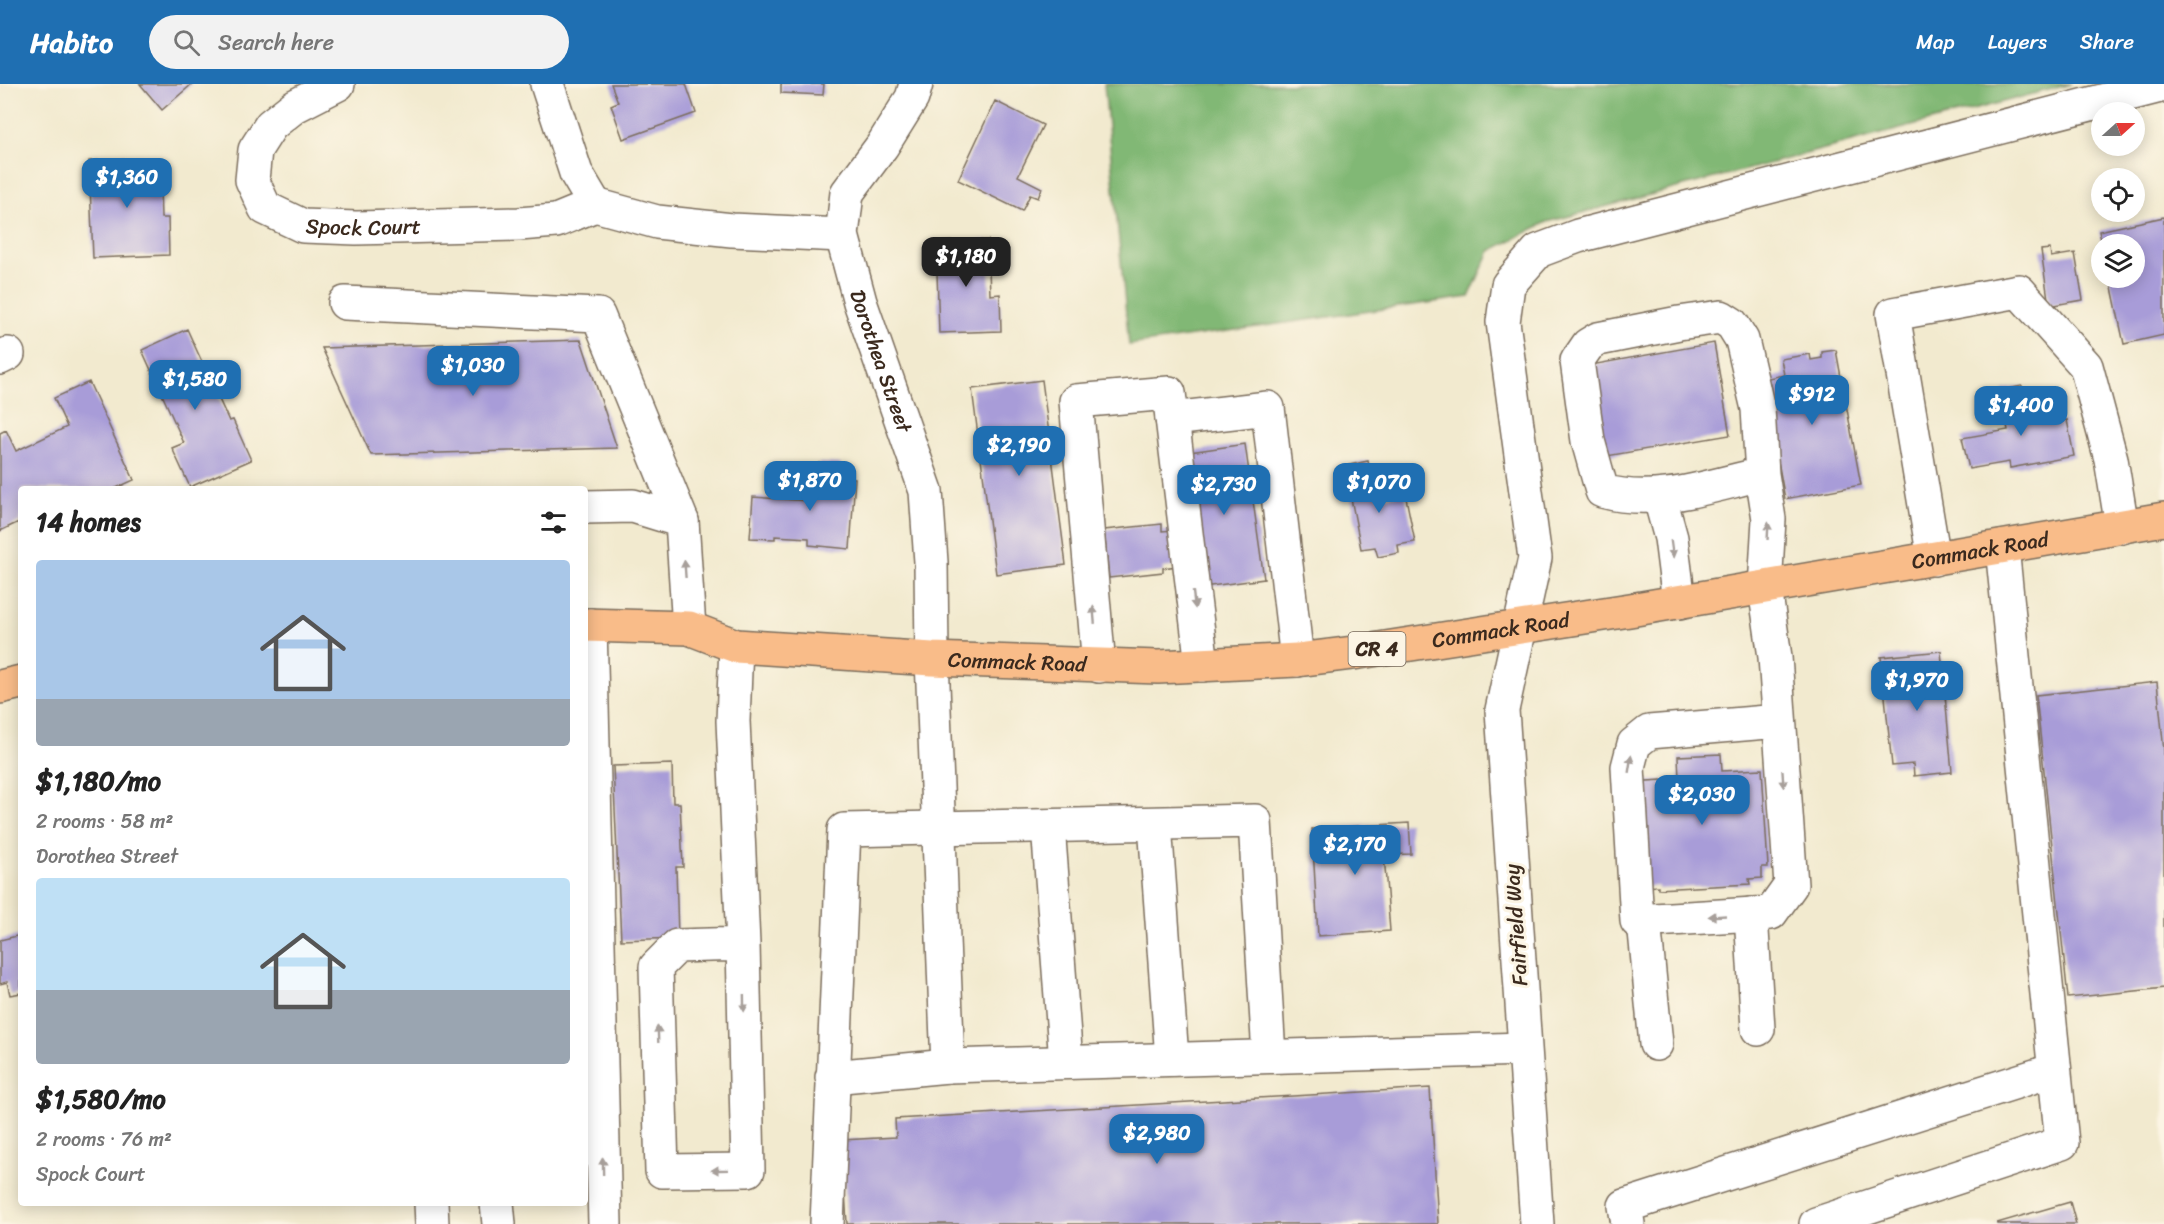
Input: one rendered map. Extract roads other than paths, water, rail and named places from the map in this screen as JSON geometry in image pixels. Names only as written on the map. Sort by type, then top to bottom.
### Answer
[{"type":"main road","name":"Commack Road","points":[[588,625],[689,628],[736,646],[932,659],[1158,667],[1297,660],[1521,628],[2164,519]]},
{"type":"main road","points":[[0,687],[18,683]]},
{"type":"street","name":"Spock Court","points":[[338,84],[295,106],[272,125],[255,150],[252,180],[265,208],[303,226],[356,228],[556,221],[595,205]]},
{"type":"street","points":[[547,84],[576,173],[595,205],[657,222],[732,230],[842,235]]},
{"type":"street","name":"Dorothea Street","points":[[916,84],[912,98],[882,146],[847,193],[842,235],[860,302],[926,491],[932,562],[932,659],[948,1066]]},
{"type":"street","name":"Fairfield Way","points":[[1537,1224],[1502,710],[1535,558],[1503,322],[1509,285],[1538,251],[1578,236],[2164,85]]},
{"type":"street","points":[[1934,559],[1893,314],[2019,291],[2086,366],[2111,459],[2122,527]]},
{"type":"street","points":[[345,303],[598,315],[682,521],[689,628]]},
{"type":"street","points":[[1762,474],[1660,498],[1623,497],[1602,492],[1588,441],[1577,361],[1588,345],[1598,339],[1721,317],[1732,324],[1742,340],[1758,409],[1762,474],[1769,519],[1765,588],[1775,657],[1791,885],[1771,913],[1637,921],[1628,767],[1634,744],[1649,732],[1779,721]]},
{"type":"street","points":[[1099,666],[1076,401],[1169,393],[1202,665]]},
{"type":"street","points":[[1172,419],[1268,408],[1297,660]]},
{"type":"street","points":[[1660,498],[1671,538],[1679,602]]},
{"type":"street","points":[[588,507],[633,506],[682,521]]},
{"type":"street","points":[[1816,1224],[2062,1143],[2002,548]]},
{"type":"street","points":[[736,646],[733,721],[743,944],[748,1170],[662,1171],[656,967],[677,946],[743,944]]},
{"type":"street","points":[[588,665],[592,993],[605,1224]]},
{"type":"street","points":[[827,1224],[844,830],[1255,821],[1269,1056]]},
{"type":"street","points":[[1155,824],[1172,1059]]},
{"type":"street","points":[[1048,826],[1066,1062]]},
{"type":"street","points":[[1751,914],[1758,1029]]},
{"type":"street","points":[[1644,921],[1656,1044]]},
{"type":"street","points":[[832,1077],[948,1066],[1524,1049]]},
{"type":"street","points":[[1628,1224],[1625,1206],[2054,1070]]},
{"type":"street","points":[[431,1206],[432,1224]]},
{"type":"street","points":[[497,1206],[499,1224]]}]
